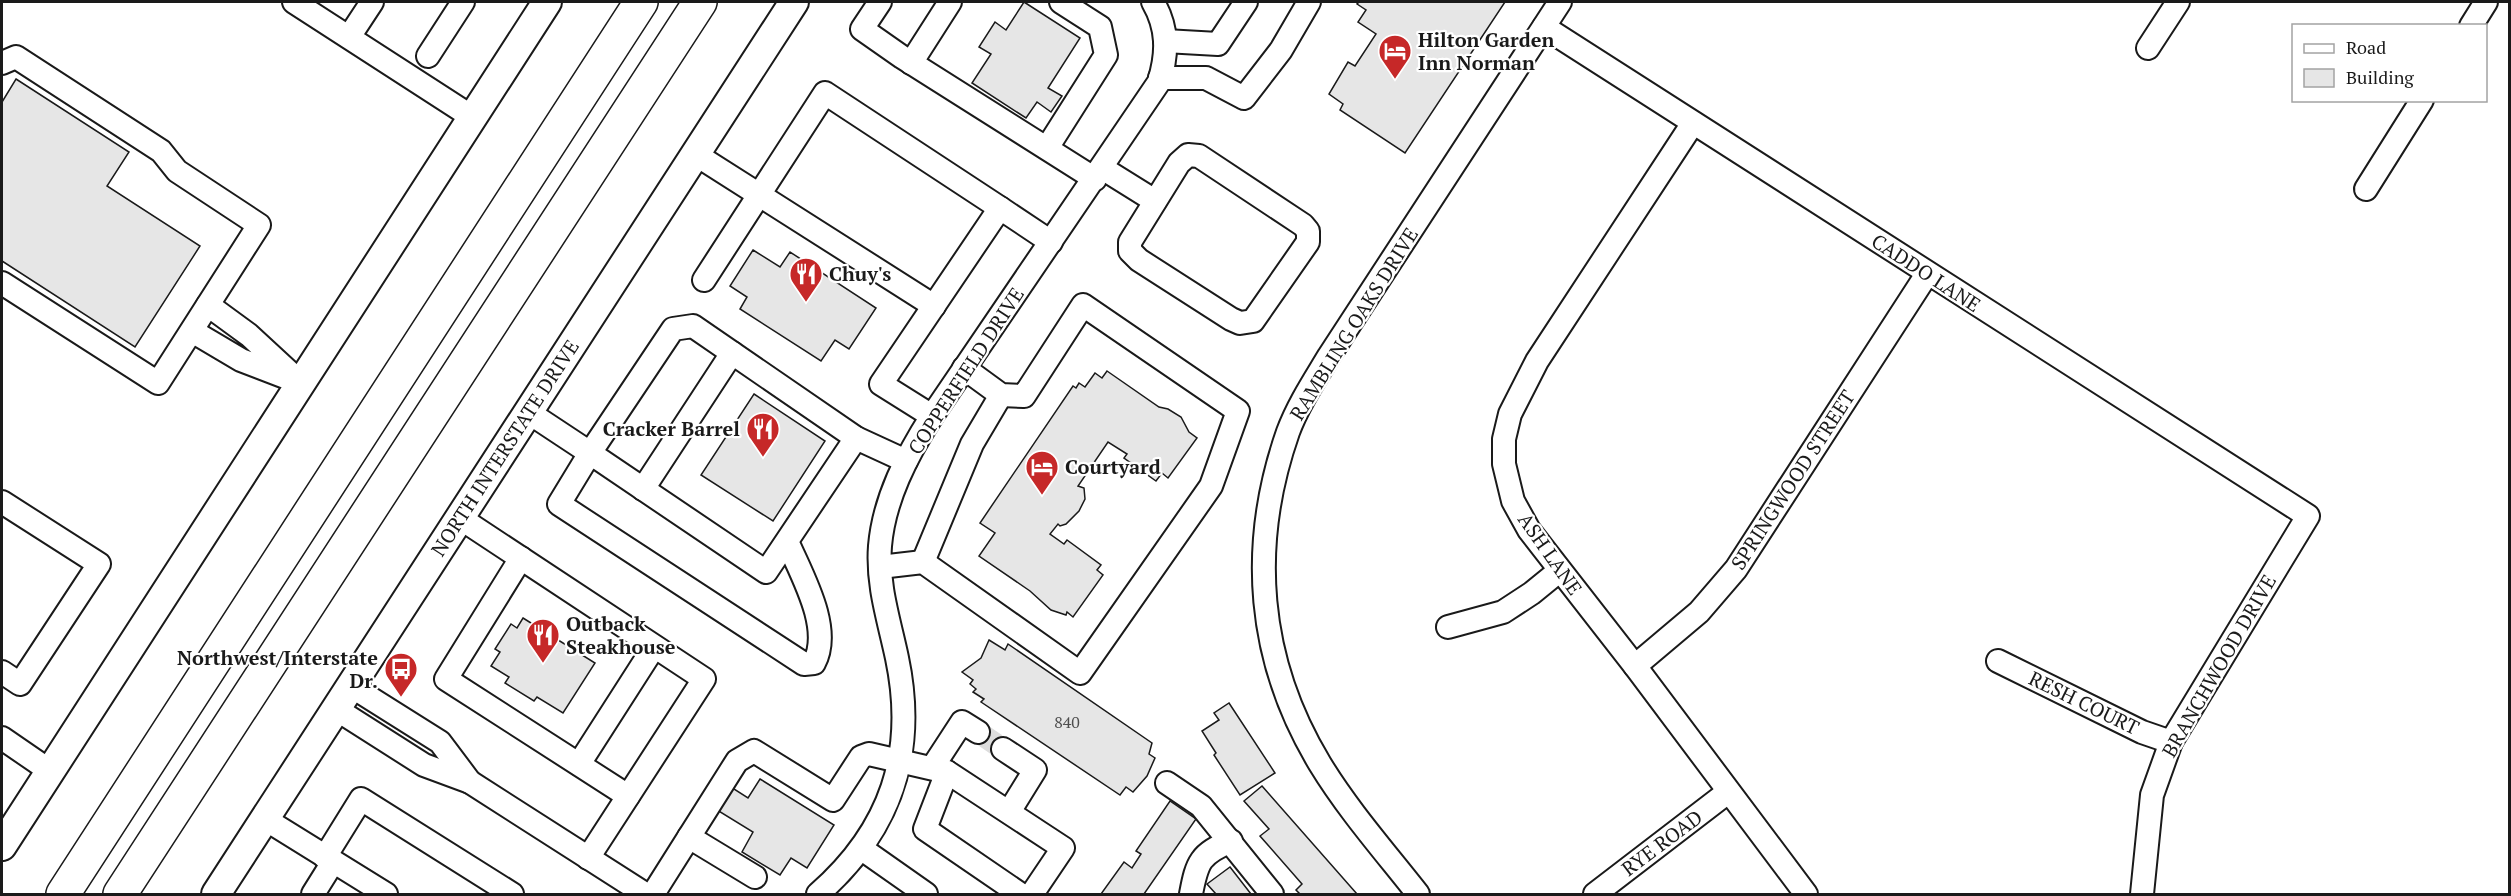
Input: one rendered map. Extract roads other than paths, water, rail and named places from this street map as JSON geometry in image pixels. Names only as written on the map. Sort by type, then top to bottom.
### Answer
[{"type":"highway","points":[[63,894],[641,2]]},
{"type":"highway","points":[[125,888],[700,2]]},
{"type":"main road","points":[[2,846],[547,2]]},
{"type":"main road","name":"NORTH INTERSTATE DRIVE","points":[[216,894],[794,2]]},
{"type":"street","points":[[294,2],[472,117]]},
{"type":"street","points":[[349,37],[372,2]]},
{"type":"street","points":[[428,56],[463,2]]},
{"type":"street","points":[[880,2],[862,29],[911,63],[1047,148],[1155,201]]},
{"type":"street","points":[[911,63],[950,2]]},
{"type":"street","points":[[1047,148],[1106,55],[1100,27],[1061,2]]},
{"type":"street","name":"COPPERFIELD DRIVE","points":[[819,894],[862,849],[889,803],[900,760],[904,735],[902,692],[897,658],[883,602],[880,567],[880,545],[895,486],[906,461],[932,416],[1150,98],[1165,63],[1163,24],[1153,2]]},
{"type":"street","points":[[1165,41],[1218,44],[1246,2]]},
{"type":"street","points":[[1160,78],[1206,78],[1244,98],[1281,50],[1309,2]]},
{"type":"street","name":"RAMBLING OAKS DRIVE","points":[[1418,894],[1320,764],[1284,687],[1271,648],[1265,614],[1263,575],[1266,533],[1279,462],[1289,430],[1305,397],[1329,356],[1560,2]]},
{"type":"street","points":[[2148,48],[2178,2]]},
{"type":"street","points":[[2472,24],[2486,2]]},
{"type":"street","name":"CADDO LANE","points":[[1544,27],[2308,516]]},
{"type":"street","points":[[2,63],[16,57],[161,151],[177,171],[259,225],[158,383],[2,283]]},
{"type":"street","points":[[704,280],[825,93],[1052,242]]},
{"type":"street","points":[[2366,189],[2421,102]]},
{"type":"street","name":"ASH LANE","points":[[1693,123],[1537,361],[1510,414],[1504,439],[1504,464],[1513,501],[1529,530],[1635,666],[1806,894]]},
{"type":"street","points":[[695,154],[934,306]]},
{"type":"street","points":[[1188,155],[1199,156],[1303,225],[1308,231],[1308,242],[1260,313],[1253,321],[1240,323],[1139,260],[1130,251],[1130,242],[1155,201],[1179,163],[1188,155]]},
{"type":"street","points":[[932,416],[881,384],[1000,208]]},
{"type":"street","name":"SPRINGWOOD STREET","points":[[1635,666],[1699,612],[1736,569],[1927,274]]},
{"type":"street","points":[[208,305],[249,335],[301,383]]},
{"type":"street","points":[[880,567],[923,562],[1080,673],[1211,486],[1238,411],[1083,305],[1024,396],[1001,395],[964,368]]},
{"type":"street","points":[[787,541],[815,608],[821,635],[820,653],[814,663],[804,664],[559,504],[590,453],[673,329],[693,326],[856,438],[906,461]]},
{"type":"street","points":[[192,331],[241,360],[301,383]]},
{"type":"street","points":[[643,489],[732,353]]},
{"type":"street","points":[[923,562],[972,444],[1001,395]]},
{"type":"street","points":[[528,412],[766,572],[856,438]]},
{"type":"street","points":[[2,502],[99,564],[20,684],[2,672]]},
{"type":"street","name":"BRANCHWOOD DRIVE","points":[[2142,894],[2152,795],[2171,742],[2308,516]]},
{"type":"street","points":[[460,518],[704,679],[588,858]]},
{"type":"street","points":[[521,558],[446,678],[628,796]]},
{"type":"street","points":[[1448,627],[1503,612],[1532,593],[1559,571]]},
{"type":"street","points":[[579,764],[654,647]]},
{"type":"street","name":"RESH COURT","points":[[1998,661],[2142,732],[2171,742]]},
{"type":"street","points":[[343,698],[440,742],[470,782],[588,858],[618,887],[645,894]]},
{"type":"street","points":[[978,732],[962,722],[940,770],[925,830],[1020,894]]},
{"type":"street","points":[[2,738],[50,771]]},
{"type":"street","points":[[1003,749],[1035,770],[1009,812]]},
{"type":"street","points":[[653,894],[737,761],[754,751],[833,800],[861,757],[869,754],[940,770],[1063,848],[1032,894]]},
{"type":"street","points":[[1167,783],[1201,806],[1272,894]]},
{"type":"street","name":"RYE ROAD","points":[[1595,894],[1728,792]]},
{"type":"street","points":[[313,894],[361,799],[512,894]]},
{"type":"street","points":[[265,819],[386,894]]},
{"type":"street","points":[[689,837],[755,878]]},
{"type":"street","points":[[1191,894],[1196,868],[1201,858],[1211,849],[1231,841]]},
{"type":"street","points":[[862,849],[927,894]]},
{"type":"tunnel","points":[[978,732],[1003,749]]},
{"type":"place","name":"Hilton Garden Inn Norman","points":[[1395,80]]},
{"type":"place","name":"Chuy's","points":[[806,303]]},
{"type":"place","name":"Cracker Barrel","points":[[763,458]]},
{"type":"place","name":"Courtyard","points":[[1042,496]]},
{"type":"place","name":"Outback Steakhouse","points":[[543,664]]},
{"type":"place","name":"Northwest/Interstate Dr.","points":[[401,698]]}]
